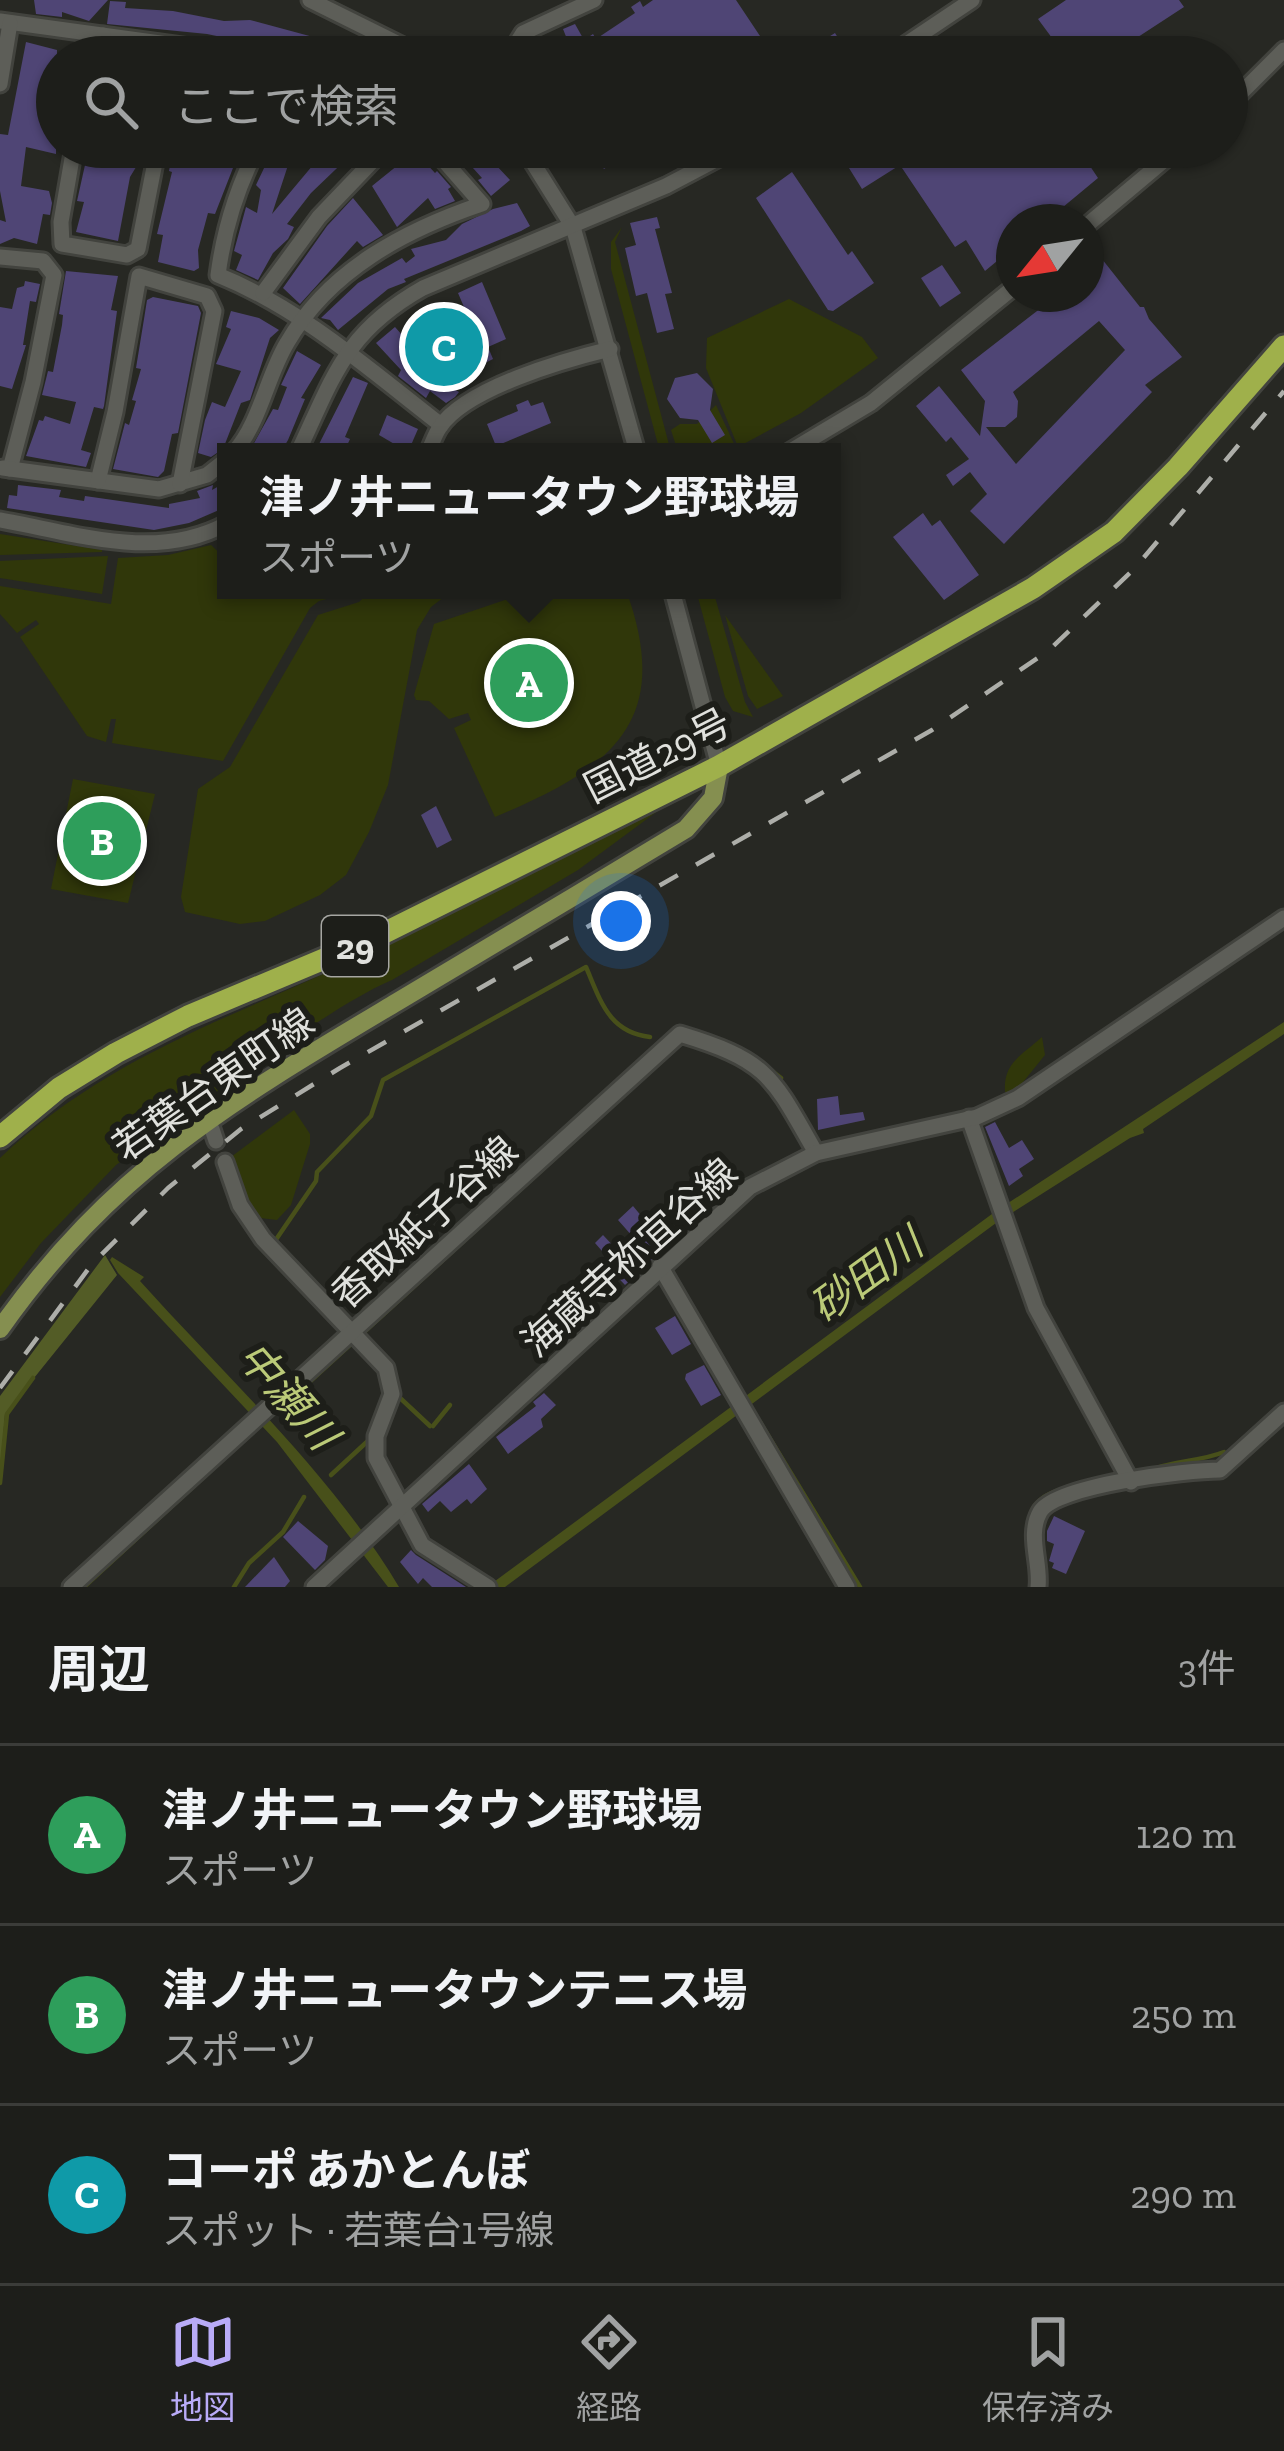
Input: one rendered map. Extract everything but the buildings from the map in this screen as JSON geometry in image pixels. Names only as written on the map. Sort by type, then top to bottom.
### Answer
[{"type":"highway","name":"国道29号","points":[[0,1137],[59,1088],[188,1016],[374,938],[719,766],[1080,559],[1152,495],[1284,346]]},
{"type":"main road","name":"若葉台東町線","points":[[0,1329],[74,1234],[158,1156],[258,1085],[686,829],[713,798],[719,766]]},
{"type":"street","points":[[310,0],[383,36]]},
{"type":"street","points":[[521,36],[594,0]]},
{"type":"street","points":[[918,36],[972,0]]},
{"type":"street","points":[[0,84],[5,22],[109,36]]},
{"type":"street","points":[[1248,86],[1284,50]]},
{"type":"street","points":[[70,168],[62,244],[127,255],[138,249],[154,168]]},
{"type":"street","points":[[247,168],[236,190],[218,275],[263,293],[304,320],[441,425]]},
{"type":"street","points":[[263,293],[319,217],[366,168]]},
{"type":"street","points":[[238,443],[288,341],[342,278],[373,253],[482,204],[450,168]]},
{"type":"street","points":[[536,168],[573,226],[635,443]]},
{"type":"street","points":[[302,443],[319,400],[347,353],[390,306],[423,287],[573,226],[696,168]]},
{"type":"street","points":[[1104,211],[1155,168]]},
{"type":"street","points":[[0,256],[43,261],[54,275],[33,382],[0,486]]},
{"type":"street","points":[[98,481],[116,412],[139,276],[207,296],[214,310],[180,484]]},
{"type":"street","points":[[804,443],[871,403],[996,302]]},
{"type":"street","points":[[432,443],[455,411],[498,387],[566,359],[610,349]]},
{"type":"street","points":[[4,468],[159,489],[207,475],[217,467]]},
{"type":"street","points":[[0,520],[149,545],[217,528]]},
{"type":"street","points":[[675,599],[719,766]]},
{"type":"street","name":"海蔵寺祢宜谷線","points":[[314,1587],[750,1187],[816,1153],[969,1118],[1018,1099],[1284,918]]},
{"type":"street","name":"香取紙子谷線","points":[[71,1587],[680,1034],[732,1051],[775,1081],[816,1153]]},
{"type":"street","points":[[969,1118],[1036,1308],[1131,1482]]},
{"type":"street","points":[[225,1162],[240,1205],[263,1239],[390,1376],[390,1404],[376,1436],[376,1458],[422,1545],[486,1586]]},
{"type":"street","points":[[660,1267],[847,1587]]},
{"type":"street","points":[[1038,1587],[1034,1534],[1043,1506],[1056,1498],[1131,1482],[1191,1470],[1220,1470],[1284,1412]]},
{"type":"shaded area","points":[[622,227],[615,242],[669,443],[658,443],[611,269],[611,242]]},
{"type":"shaded area","points":[[789,299],[862,337],[878,358],[801,413],[745,443],[736,443],[706,368],[707,338]]},
{"type":"shaded area","points":[[716,405],[734,443],[675,443],[671,430],[680,424],[697,424]]},
{"type":"shaded area","points":[[0,534],[102,550],[102,552],[0,555]]},
{"type":"shaded area","points":[[211,545],[217,551],[217,599],[327,599],[310,608],[223,761],[112,743],[116,719],[111,719],[106,742],[87,736],[20,637],[39,624],[36,620],[17,633],[0,614],[0,586],[111,604],[118,558],[168,555]]},
{"type":"shaded area","points":[[108,556],[102,594],[0,578],[0,561]]},
{"type":"shaded area","points":[[441,599],[417,630],[388,785],[346,875],[320,895],[265,921],[240,924],[185,912],[181,897],[198,789],[230,767],[318,615],[359,602]]},
{"type":"shaded area","points":[[508,599],[629,599],[639,636],[642,675],[636,708],[622,736],[570,780],[495,817],[454,728],[471,720],[468,713],[449,719],[414,695],[434,624]]},
{"type":"shaded area","points":[[698,599],[716,599],[753,717],[733,711]]},
{"type":"shaded area","points":[[725,615],[783,696],[757,709],[748,696]]},
{"type":"shaded area","points":[[73,779],[155,794],[128,903],[51,889]]},
{"type":"shaded area","points":[[670,802],[578,870],[258,1060],[212,1082],[202,1096],[238,1078],[116,1165],[41,1243],[0,1297],[0,1158],[40,1124],[81,1094],[166,1045],[390,943]]},
{"type":"shaded area","points":[[1284,1022],[1284,1034],[1143,1129],[1144,1133],[996,1223],[505,1587],[487,1587],[996,1211]]},
{"type":"shaded area","points":[[1042,1037],[1045,1055],[1015,1092],[1005,1092],[1010,1067]]},
{"type":"shaded area","points":[[294,1110],[310,1134],[310,1144],[291,1205],[277,1220],[251,1217],[227,1160]]},
{"type":"shaded area","points":[[105,1255],[117,1275],[5,1414],[0,1475],[0,1396]]},
{"type":"shaded area","points":[[112,1257],[144,1277],[140,1281],[311,1466],[399,1587],[388,1587],[277,1442],[118,1273]]},
{"type":"waterway","points":[[275,1241],[316,1181],[317,1172],[371,1116],[383,1080],[586,967],[616,1022],[650,1037]]},
{"type":"waterway","points":[[753,1056],[781,1078]]},
{"type":"waterway","name":"中瀬川","points":[[282,1407],[662,1060]]},
{"type":"waterway","points":[[0,1483],[7,1414],[33,1378]]},
{"type":"waterway","points":[[399,1397],[430,1426]]},
{"type":"waterway","points":[[433,1426],[450,1405]]},
{"type":"waterway","points":[[760,1422],[860,1587]]},
{"type":"waterway","points":[[331,1475],[370,1439]]},
{"type":"waterway","points":[[1148,1471],[1224,1452]]},
{"type":"waterway","points":[[84,1587],[210,1471]]},
{"type":"waterway","points":[[1028,1527],[1031,1511],[1040,1500],[1066,1488]]},
{"type":"waterway","points":[[234,1587],[249,1563],[283,1532],[304,1497]]},
{"type":"railway","points":[[0,1388],[92,1264],[168,1188],[241,1129],[932,730],[1048,651],[1135,568],[1284,391]]},
{"type":"place","name":"コーポ あかとんぼ","points":[[444,347]]},
{"type":"place","name":"津ノ井ニュータウン野球場","points":[[529,683]]},
{"type":"place","name":"津ノ井ニュータウンテニス場","points":[[102,841]]},
{"type":"water label","name":"砂田川","points":[[866,1275]]}]
